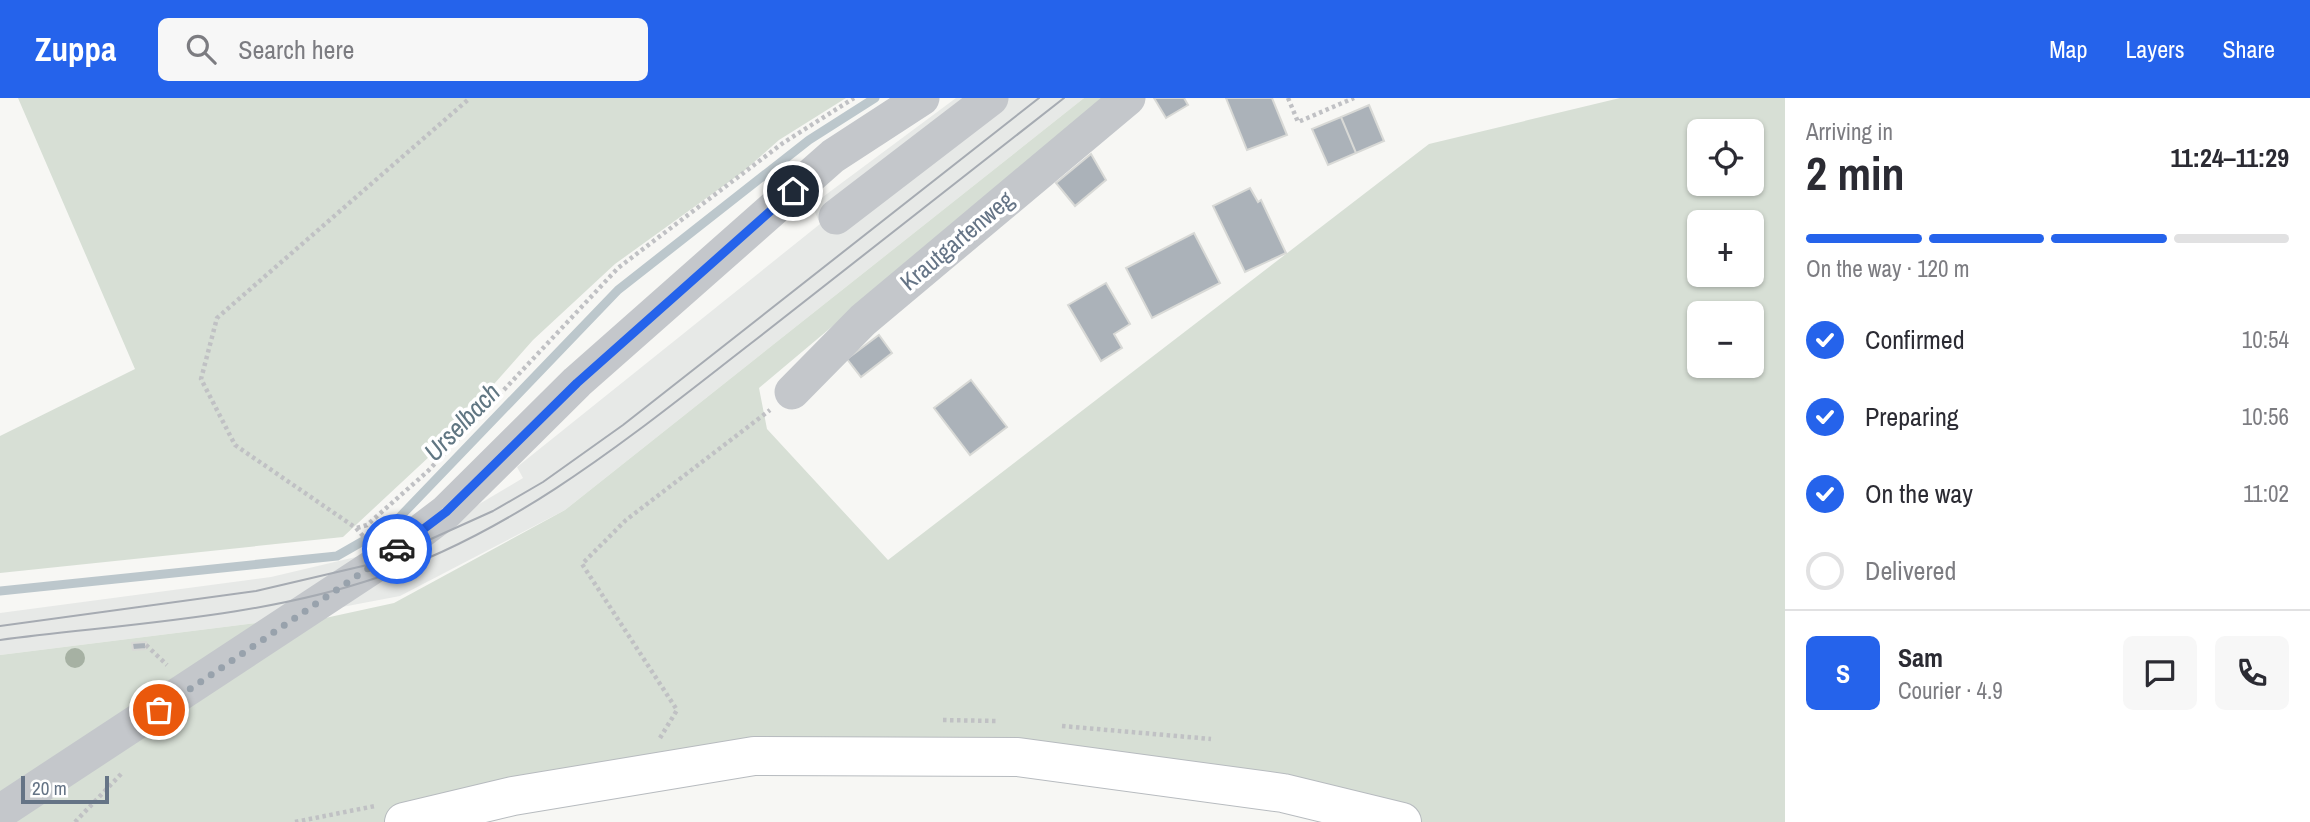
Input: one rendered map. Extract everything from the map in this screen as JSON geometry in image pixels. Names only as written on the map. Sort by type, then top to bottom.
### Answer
[{"type":"main road","points":[[404,822],[513,796],[768,756],[1018,757],[1283,793],[1402,822]]},
{"type":"street","points":[[0,812],[380,562],[446,512],[577,383],[832,156],[922,98]]},
{"type":"street","points":[[836,217],[991,98]]},
{"type":"street","name":"Krautgartenweg","points":[[792,392],[863,320],[1128,98]]},
{"type":"path","points":[[470,98],[217,318],[201,379],[234,445],[356,528],[367,526],[428,471],[618,268],[783,143],[854,98]]},
{"type":"path","points":[[1288,98],[1298,122],[1354,98]]},
{"type":"path","points":[[659,741],[677,710],[582,564],[626,520],[792,392]]},
{"type":"shaded area","points":[[18,98],[846,98],[779,140],[744,171],[615,264],[533,340],[431,455],[343,537],[0,573],[0,436],[135,369]]},
{"type":"shaded area","points":[[956,98],[1084,98],[565,510],[400,596],[263,622],[0,655],[0,613],[271,577],[377,552],[449,522],[523,478],[517,467],[820,224],[812,205]]},
{"type":"shaded area","points":[[1084,98],[1104,98],[759,388],[767,429],[888,560],[1429,144],[1620,98],[1785,98],[1785,822],[1414,822],[1014,742],[507,786],[384,822],[6,822],[316,620],[394,603],[565,510]]},
{"type":"shaded area","points":[[263,622],[0,792],[0,655]]},
{"type":"building","points":[[1154,98],[1184,98],[1188,105],[1166,118]]},
{"type":"building","points":[[1226,98],[1272,98],[1287,135],[1247,150]]},
{"type":"building","points":[[1369,105],[1384,141],[1356,153],[1341,117]]},
{"type":"building","points":[[1341,117],[1356,153],[1328,165],[1312,129]]},
{"type":"building","points":[[1091,154],[1106,180],[1075,206],[1056,183]]},
{"type":"building","points":[[1250,188],[1258,202],[1261,200],[1286,253],[1245,272],[1213,206]]},
{"type":"building","points":[[1194,233],[1220,283],[1152,318],[1126,268]]},
{"type":"building","points":[[1106,283],[1130,324],[1114,334],[1122,348],[1101,361],[1068,305]]},
{"type":"building","points":[[879,335],[892,353],[861,377],[847,359]]},
{"type":"building","points":[[971,380],[1007,427],[970,455],[934,408]]},
{"type":"building","points":[[146,642],[146,649],[133,650],[132,643]]},
{"type":"waterway","name":"Urselbach","points":[[0,591],[337,556],[393,524],[618,290],[809,140],[875,98]]},
{"type":"tram line","points":[[0,626],[256,591],[380,562],[493,511],[543,482],[623,425],[1039,98]]},
{"type":"tram line","points":[[0,640],[190,618],[285,602],[376,578],[429,558],[479,534],[528,506],[620,444],[1064,98]]},
{"type":"way so far","points":[[159,710],[397,549]]},
{"type":"route","points":[[397,549],[446,512],[577,383],[793,191]]}]
